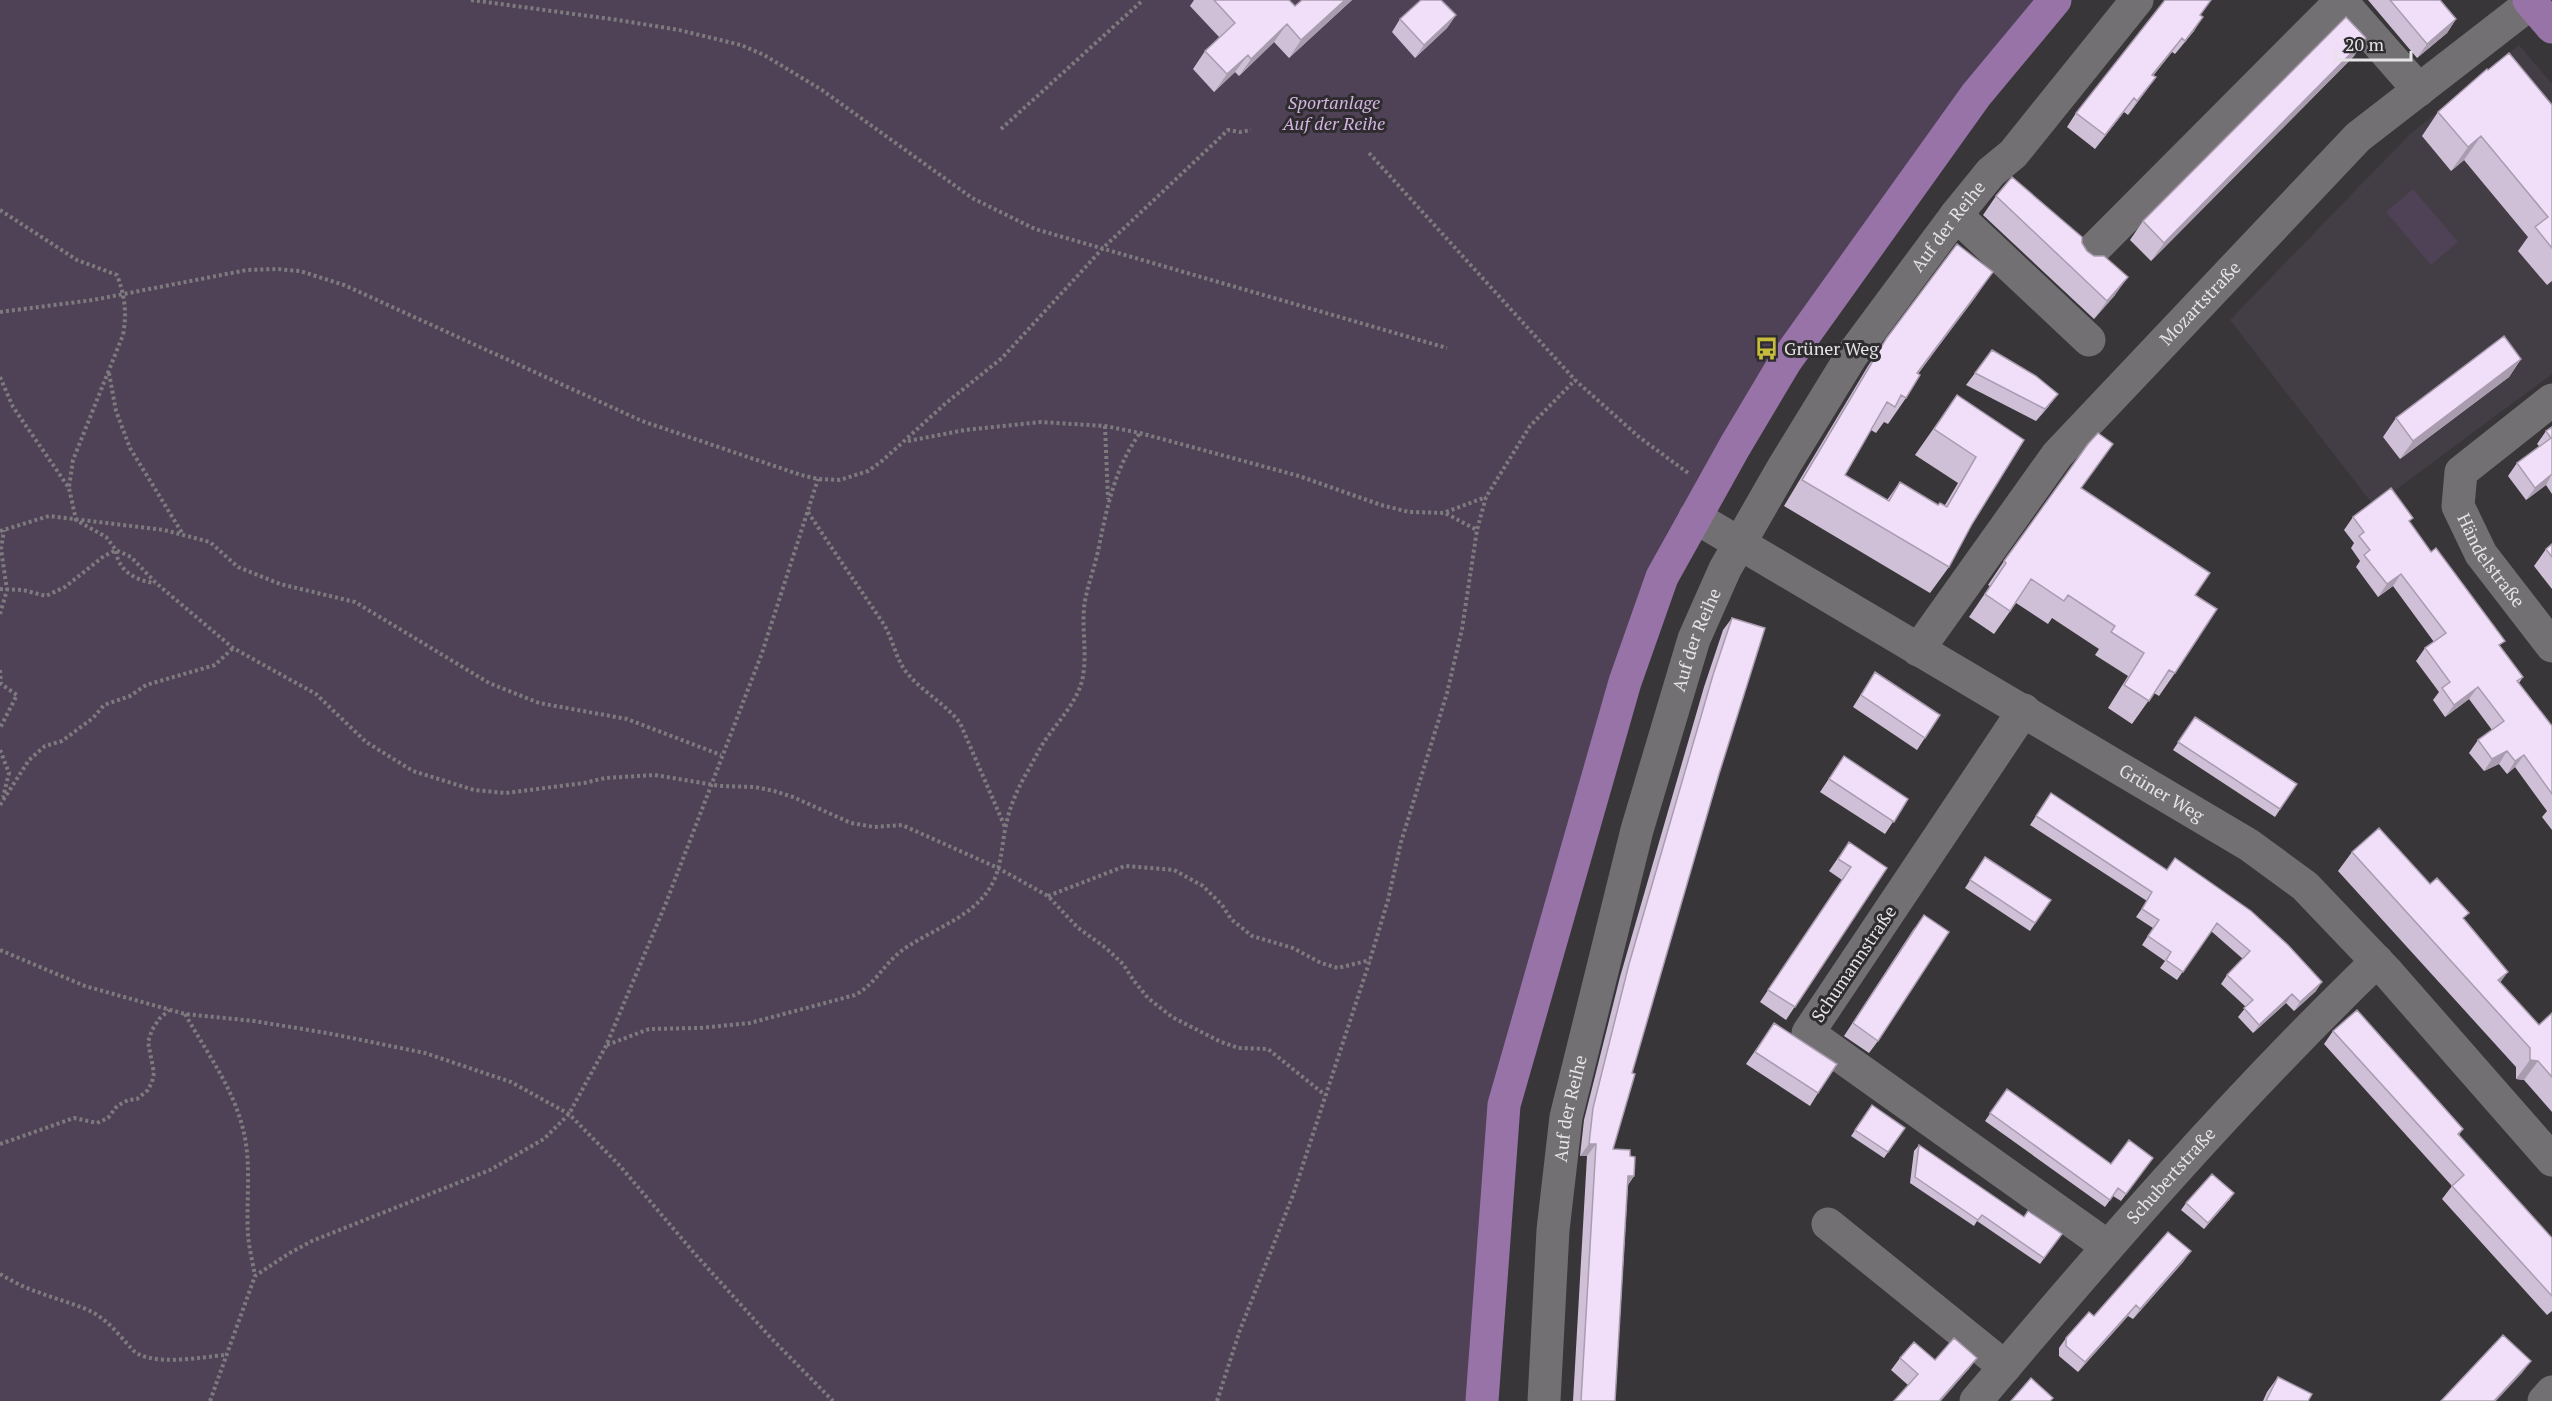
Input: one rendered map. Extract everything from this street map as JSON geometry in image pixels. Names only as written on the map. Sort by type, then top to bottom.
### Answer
[{"type":"main road","points":[[1482,1401],[1504,1105],[1624,682],[1662,577],[1785,362],[1976,96],[2055,0]]},
{"type":"main road","points":[[2530,1],[2552,27]]},
{"type":"street","name":"Auf der Reihe","points":[[1544,1401],[1554,1230],[1566,1117],[1637,830],[1691,650],[1710,602],[1784,466],[1852,355],[1956,214],[1991,172],[2013,154],[2137,0]]},
{"type":"street","points":[[2087,256],[2341,1],[2419,90]]},
{"type":"street","name":"Mozartstraße","points":[[1918,650],[2057,454],[2358,138],[2530,1]]},
{"type":"street","points":[[1956,214],[2090,340]]},
{"type":"street","name":"Händelstraße","points":[[2552,400],[2461,472],[2458,506],[2481,554],[2552,646]]},
{"type":"street","name":"Grüner Weg","points":[[1703,503],[1740,545],[2024,710],[2249,845],[2305,886],[2377,961],[2552,1160]]},
{"type":"street","name":"Schumannstraße","points":[[2024,710],[1808,1033],[2107,1246]]},
{"type":"street","name":"Schubertstraße","points":[[1976,1401],[2107,1246],[2300,1035],[2377,961]]},
{"type":"street","points":[[1828,1224],[2005,1367]]},
{"type":"street","points":[[2544,1401],[2552,1392]]},
{"type":"path","points":[[471,0],[628,21],[741,45],[764,55],[822,90],[972,198],[1035,229],[1447,348]]},
{"type":"path","points":[[1001,129],[1143,0]]},
{"type":"path","points":[[0,312],[93,300],[247,270],[300,271],[325,277],[642,421],[818,479],[840,480],[868,471],[1002,358],[1103,248],[1228,130],[1240,132],[1251,130]]},
{"type":"path","points":[[1369,153],[1575,380],[1639,437],[1703,503]]},
{"type":"path","points":[[0,210],[77,260],[117,275],[124,294],[127,314],[123,335],[73,460],[69,488],[76,520],[105,537],[116,550],[131,557],[156,583],[233,648],[316,694],[366,742],[413,771],[474,790],[506,793],[635,774],[774,791],[801,800],[851,823],[873,826],[902,825],[998,868],[1048,896],[1078,928],[1106,948],[1123,964],[1148,998],[1172,1017],[1238,1048],[1268,1049],[1325,1095]]},
{"type":"path","points":[[109,372],[116,411],[130,448],[184,536]]},
{"type":"path","points":[[0,377],[13,407],[69,488]]},
{"type":"path","points":[[1217,1401],[1240,1330],[1293,1195],[1388,900],[1401,842],[1447,693],[1462,629],[1477,530],[1486,498],[1530,426],[1575,380]]},
{"type":"path","points":[[906,441],[955,431],[1041,422],[1105,426],[1140,433],[1299,476],[1381,505],[1409,512],[1445,513],[1486,498]]},
{"type":"path","points":[[1105,426],[1104,448],[1108,503]]},
{"type":"path","points":[[606,1046],[649,1029],[700,1028],[750,1023],[855,995],[868,987],[876,974],[899,953],[921,938],[954,921],[972,907],[993,881],[998,868],[1012,801],[1042,744],[1076,695],[1083,679],[1086,654],[1084,610],[1108,503],[1113,483],[1126,453],[1140,433]]},
{"type":"path","points":[[255,1276],[312,1241],[489,1170],[544,1139],[569,1114],[606,1046],[666,903],[762,653],[818,479]]},
{"type":"path","points":[[808,512],[884,624],[904,669],[960,723],[1005,827]]},
{"type":"path","points":[[1445,513],[1477,530]]},
{"type":"path","points":[[0,614],[8,590],[2,549],[2,530],[49,516],[164,530],[210,542],[238,567],[280,584],[355,602],[489,683],[539,703],[627,719],[721,755]]},
{"type":"path","points":[[116,550],[116,561],[124,570],[134,577],[156,583]]},
{"type":"path","points":[[0,589],[23,590],[46,596],[65,587],[104,556],[116,550]]},
{"type":"path","points":[[1,804],[29,760],[45,746],[62,741],[93,718],[105,705],[130,696],[146,685],[215,665],[233,648]]},
{"type":"path","points":[[0,670],[1,684],[17,695],[0,728]]},
{"type":"path","points":[[0,750],[9,773],[1,804]]},
{"type":"path","points":[[1048,896],[1125,866],[1174,870],[1203,886],[1222,905],[1231,919],[1252,936],[1293,948],[1321,963],[1338,968],[1370,960]]},
{"type":"path","points":[[0,950],[85,986],[185,1014],[254,1021],[425,1053],[511,1083],[569,1114],[620,1166],[756,1321],[833,1401]]},
{"type":"path","points":[[0,1144],[74,1118],[97,1123],[104,1121],[117,1106],[143,1095],[148,1090],[154,1073],[148,1042],[159,1019],[170,1010]]},
{"type":"path","points":[[185,1014],[226,1081],[241,1120],[247,1149],[248,1238],[255,1276],[210,1401]]},
{"type":"path","points":[[0,1274],[39,1293],[58,1297],[92,1311],[115,1329],[140,1356],[168,1360],[225,1356]]},
{"type":"shaded area","points":[[2519,45],[2552,84],[2552,374],[2374,506],[2230,320],[2409,135]]},
{"type":"green space","name":"Sportanlage Auf der Reihe","points":[[0,0],[2047,0],[1658,571],[1527,1000],[1479,1401],[0,1401]]},
{"type":"green space","points":[[2413,189],[2458,242],[2431,265],[2386,212]]},
{"type":"building","points":[[1214,0],[1289,0],[1295,6],[1302,0],[1345,0],[1301,40],[1287,24],[1251,59],[1248,55],[1227,74],[1205,51],[1235,23]]},
{"type":"building","points":[[1421,0],[1441,0],[1456,15],[1424,45],[1400,19]]},
{"type":"building","points":[[2165,0],[2211,0],[2200,15],[2203,17],[2185,41],[2182,38],[2152,75],[2156,77],[2137,101],[2134,98],[2105,135],[2076,113]]},
{"type":"building","points":[[2390,0],[2440,0],[2456,19],[2427,44]]},
{"type":"building","points":[[2346,17],[2366,38],[2164,243],[2143,221]]},
{"type":"building","points":[[2509,53],[2552,105],[2552,248],[2535,227],[2548,217],[2481,136],[2468,147],[2438,112]]},
{"type":"building","points":[[2012,177],[2082,237],[2082,243],[2087,251],[2094,256],[2104,256],[2128,277],[2107,301],[1996,196]]},
{"type":"building","points":[[1957,244],[1993,272],[1917,373],[1920,375],[1906,398],[1901,395],[1895,407],[1887,402],[1845,475],[1889,501],[1900,482],[1938,505],[1940,503],[1947,507],[1976,457],[1934,429],[1957,395],[2024,440],[1972,524],[1949,567],[1802,480],[1886,339]]},
{"type":"building","points":[[2504,336],[2521,359],[2413,441],[2396,418]]},
{"type":"building","points":[[1992,350],[2036,376],[2058,394],[2045,409],[1975,373]]},
{"type":"building","points":[[2552,427],[2552,474],[2535,488],[2517,463],[2551,438],[2546,431]]},
{"type":"building","points":[[2098,433],[2113,444],[2081,488],[2210,573],[2195,595],[2217,609],[2175,673],[2169,670],[2149,701],[2124,685],[2144,653],[2111,632],[2115,626],[2068,595],[2064,601],[2031,579],[2010,611],[1985,594],[2006,563],[2004,561]]},
{"type":"building","points":[[2391,488],[2413,518],[2409,521],[2431,552],[2436,548],[2505,641],[2499,645],[2523,677],[2517,681],[2552,726],[2552,794],[2524,755],[2515,761],[2507,751],[2492,759],[2478,740],[2504,721],[2478,687],[2454,705],[2442,688],[2450,682],[2425,648],[2446,633],[2401,574],[2387,584],[2364,555],[2370,550],[2359,536],[2364,532],[2353,517]]},
{"type":"building","points":[[2552,544],[2552,557],[2546,549]]},
{"type":"building","points":[[1732,618],[1765,628],[1719,774],[1632,1073],[1635,1074],[1613,1149],[1630,1150],[1630,1156],[1635,1157],[1634,1176],[1628,1176],[1615,1401],[1581,1401],[1596,1144],[1589,1144],[1593,1108],[1629,964],[1713,675]]},
{"type":"building","points":[[1875,672],[1940,715],[1925,738],[1861,695]]},
{"type":"building","points":[[2195,717],[2297,784],[2280,809],[2178,742]]},
{"type":"building","points":[[1844,756],[1908,799],[1894,822],[1829,779]]},
{"type":"building","points":[[2051,793],[2167,870],[2175,858],[2204,878],[2251,911],[2288,945],[2322,982],[2300,1002],[2292,994],[2259,1025],[2244,1008],[2253,1000],[2227,975],[2250,951],[2217,923],[2183,972],[2166,960],[2171,952],[2148,936],[2159,920],[2142,909],[2152,892],[2036,816]]},
{"type":"building","points":[[2379,828],[2430,884],[2437,878],[2469,913],[2463,918],[2508,972],[2498,980],[2539,1025],[2552,1013],[2552,1077],[2538,1061],[2530,1060],[2530,1048],[2352,852]]},
{"type":"building","points":[[1849,842],[1887,868],[1795,1007],[1768,990],[1851,867],[1838,859]]},
{"type":"building","points":[[1985,857],[2051,900],[2035,923],[1970,880]]},
{"type":"building","points":[[1924,915],[1949,932],[1878,1041],[1853,1023]]},
{"type":"building","points":[[2357,1010],[2463,1129],[2458,1134],[2552,1238],[2552,1296],[2452,1186],[2464,1175],[2333,1031]]},
{"type":"building","points":[[1774,1023],[1837,1064],[1818,1093],[1755,1052]]},
{"type":"building","points":[[2007,1089],[2111,1164],[2129,1140],[2153,1158],[2126,1194],[2118,1188],[2110,1200],[1990,1113]]},
{"type":"building","points":[[1872,1105],[1905,1128],[1888,1152],[1855,1130]]},
{"type":"building","points":[[1919,1145],[2024,1217],[2028,1211],[2062,1234],[2044,1258],[1982,1215],[1978,1220],[1915,1177]]},
{"type":"building","points":[[2212,1174],[2234,1193],[2208,1223],[2186,1203]]},
{"type":"building","points":[[2168,1232],[2191,1251],[2140,1309],[2136,1305],[2085,1362],[2066,1346],[2066,1338],[2089,1312],[2094,1316]]},
{"type":"building","points":[[2503,1335],[2531,1361],[2494,1401],[2441,1401]]},
{"type":"building","points":[[1954,1338],[1977,1358],[1939,1401],[1894,1401],[1918,1374],[1900,1358],[1914,1342],[1935,1360]]},
{"type":"building","points":[[2278,1377],[2312,1394],[2308,1401],[2266,1401]]},
{"type":"building","points":[[2031,1378],[2053,1398],[2050,1401],[2011,1401]]},
{"type":"place","name":"Grüner Weg","points":[[1766,349]]}]
